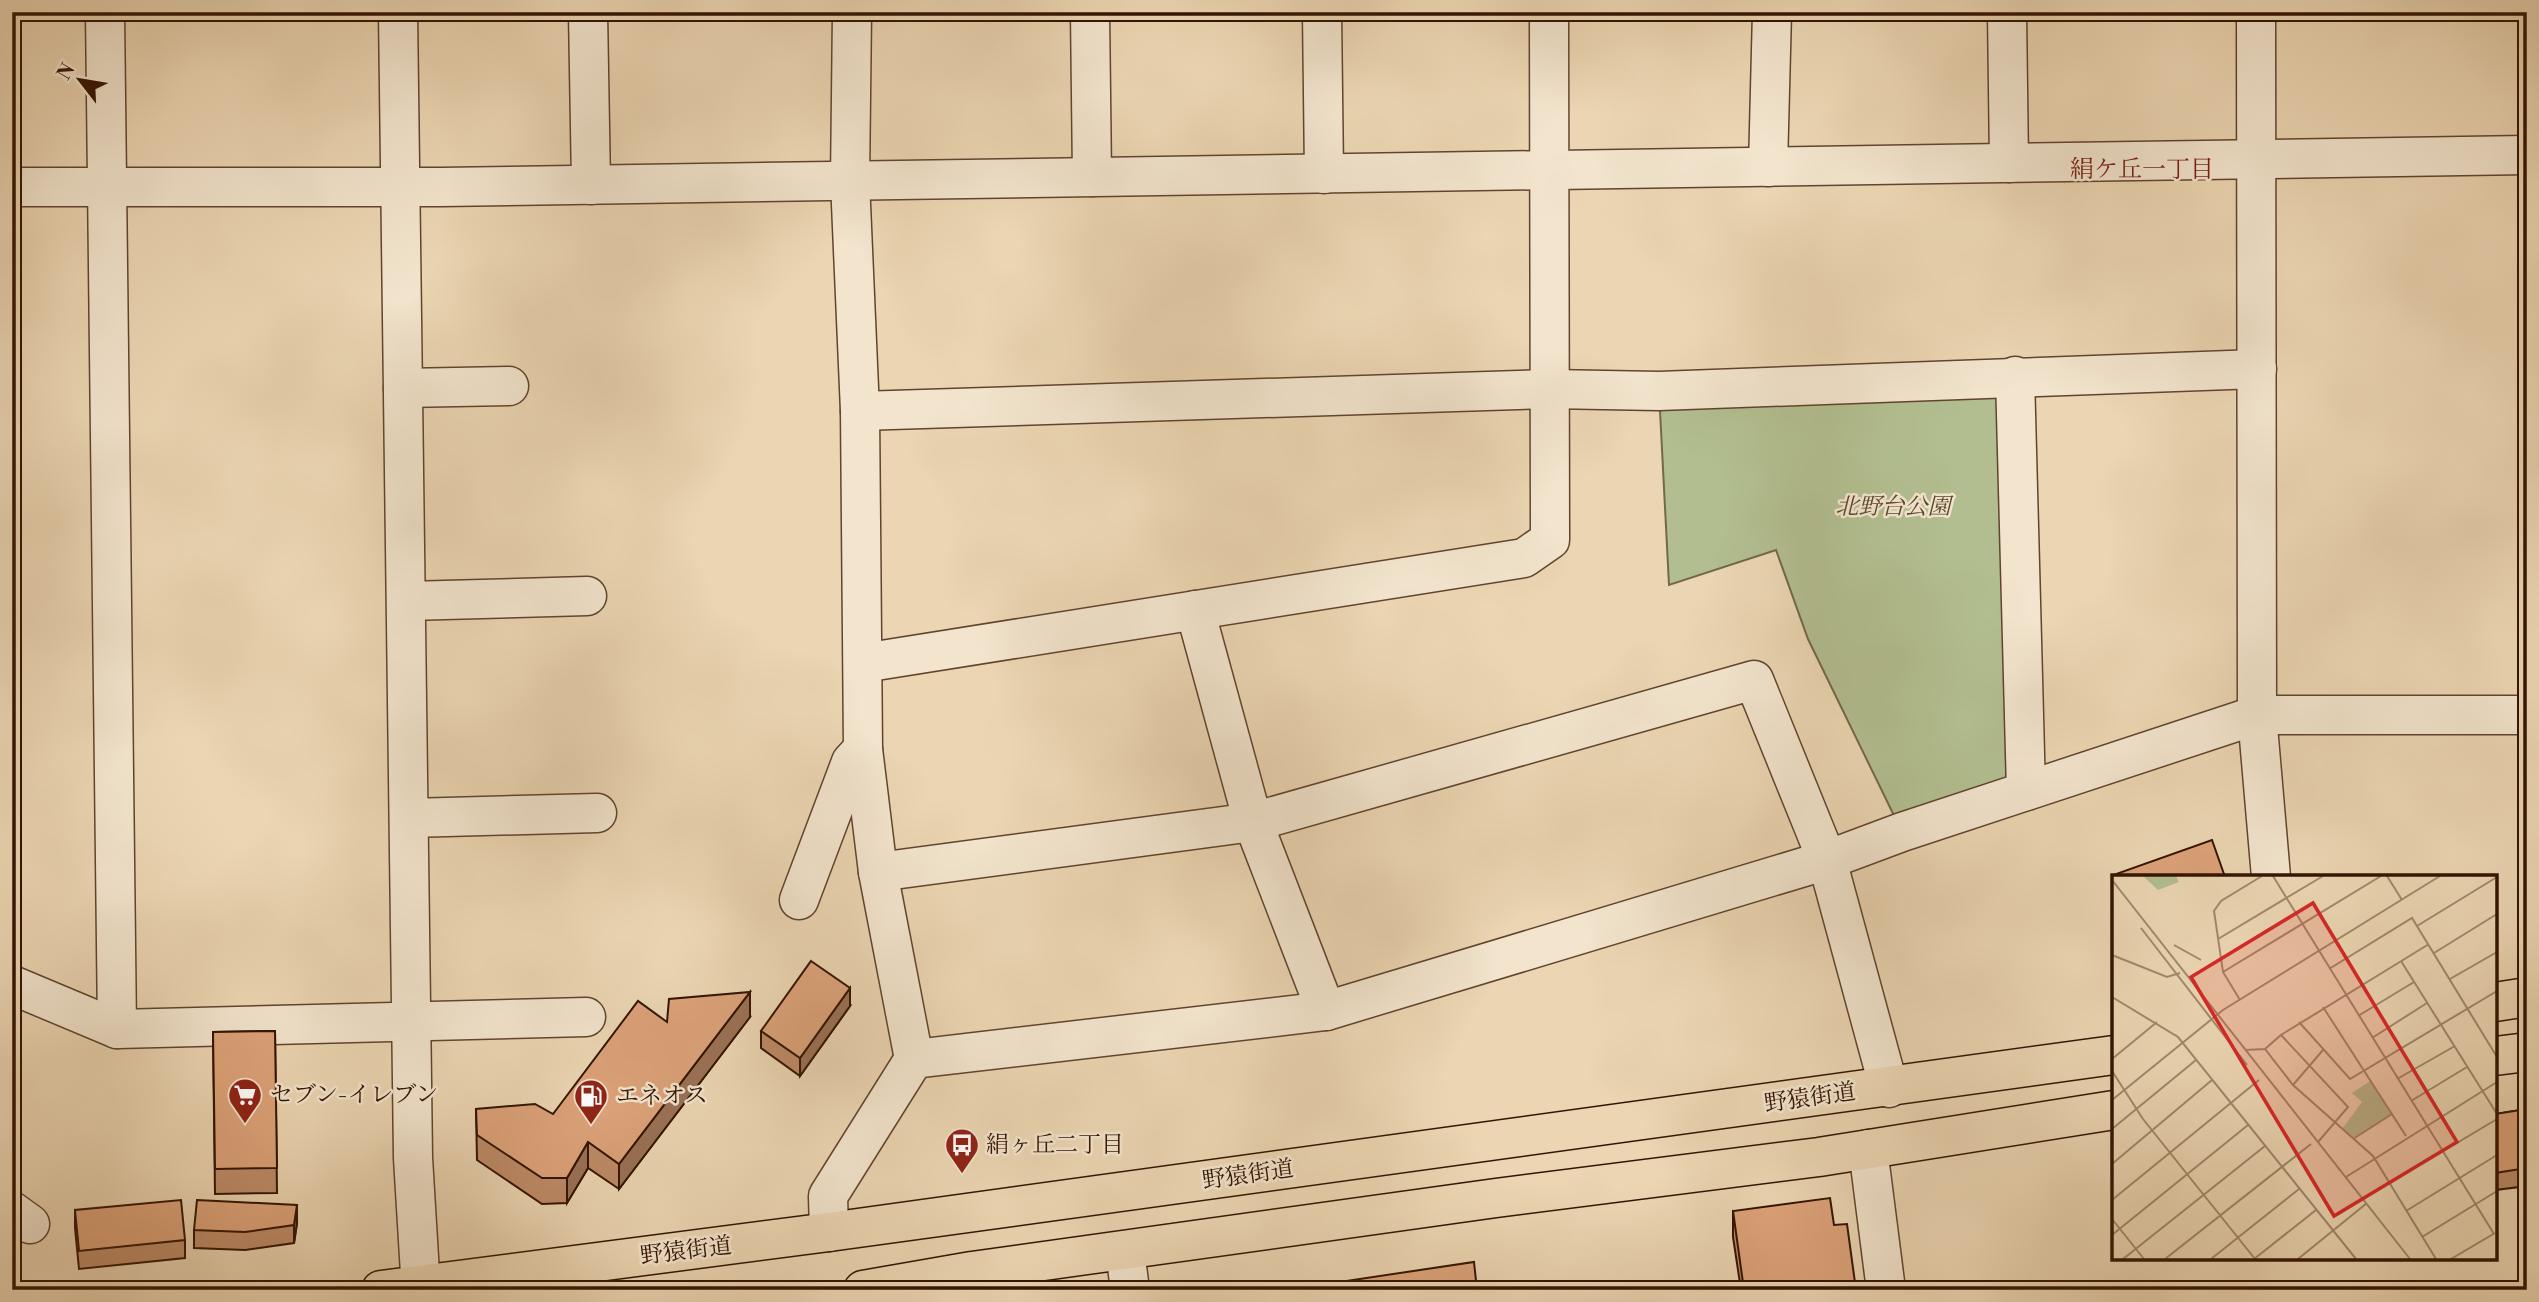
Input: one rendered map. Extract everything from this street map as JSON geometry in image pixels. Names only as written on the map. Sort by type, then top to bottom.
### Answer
[{"type":"main road","points":[[2497,1002],[2527,997]]},
{"type":"main road","points":[[2497,1056],[2527,1052]]},
{"type":"main road","name":"野猿街道","points":[[381,1290],[829,1233],[2112,1055]]},
{"type":"main road","points":[[863,1290],[1125,1251],[1868,1149],[2112,1111]]},
{"type":"street","points":[[105,12],[117,1029]]},
{"type":"street","points":[[398,12],[413,1158],[421,1287]]},
{"type":"street","points":[[588,12],[591,185]]},
{"type":"street","points":[[829,1233],[828,1196],[914,1059],[878,872],[863,749],[860,411],[850,181],[852,12]]},
{"type":"street","points":[[1090,12],[1092,177]]},
{"type":"street","points":[[1322,12],[1324,174]]},
{"type":"street","points":[[863,663],[1524,558],[1550,540],[1549,12]]},
{"type":"street","points":[[1768,167],[1772,12]]},
{"type":"street","points":[[2007,12],[2009,163]]},
{"type":"street","points":[[2256,12],[2257,715],[2271,875]]},
{"type":"street","points":[[12,187],[105,185],[400,188],[2527,155]]},
{"type":"street","points":[[860,411],[1549,389],[1659,391],[2257,369]]},
{"type":"street","points":[[2014,376],[2026,792]]},
{"type":"street","points":[[403,388],[509,386]]},
{"type":"street","points":[[407,601],[587,596]]},
{"type":"street","points":[[1195,611],[1253,822],[1326,1012]]},
{"type":"street","points":[[878,872],[1253,822],[1754,680],[1827,860],[1889,1088]]},
{"type":"street","points":[[914,1059],[1326,1012],[1827,860],[2257,715],[2527,715]]},
{"type":"street","points":[[799,900],[851,762],[863,749]]},
{"type":"street","points":[[410,818],[597,813]]},
{"type":"street","points":[[12,985],[117,1029],[586,1017]]},
{"type":"street","points":[[1868,1149],[1886,1290]]},
{"type":"street","points":[[1125,1251],[1130,1290]]},
{"type":"green space","name":"北野台公園","points":[[2015,376],[2026,791],[1902,832],[1808,639],[1776,550],[1669,585],[1659,391]]},
{"type":"building","points":[[2212,840],[2224,875],[2116,875]]},
{"type":"building","points":[[811,961],[850,988],[800,1058],[761,1031]]},
{"type":"building","points":[[750,992],[619,1164],[588,1142],[567,1178],[542,1178],[477,1135],[476,1109],[535,1104],[553,1114],[638,1001],[667,1022],[669,999]]},
{"type":"building","name":"セブン-イレブン","points":[[275,1031],[277,1168],[215,1169],[213,1032]]},
{"type":"building","points":[[2527,1109],[2527,1168],[2497,1173],[2497,1114]]},
{"type":"building","points":[[1830,1198],[1834,1225],[1847,1224],[1856,1290],[1744,1290],[1733,1211]]},
{"type":"building","points":[[181,1200],[185,1240],[79,1251],[75,1210]]},
{"type":"building","points":[[197,1200],[297,1205],[294,1225],[245,1232],[194,1230]]},
{"type":"building","points":[[1474,1262],[1477,1290],[1320,1290],[1319,1285]]},
{"type":"place","name":"セブン-イレブン","points":[[245,1125]]},
{"type":"place","name":"エネオス","points":[[591,1126]]},
{"type":"place","name":"絹ヶ丘二丁目","points":[[962,1175]]},
{"type":"district","name":"絹ケ丘一丁目","points":[[2142,170]]}]
